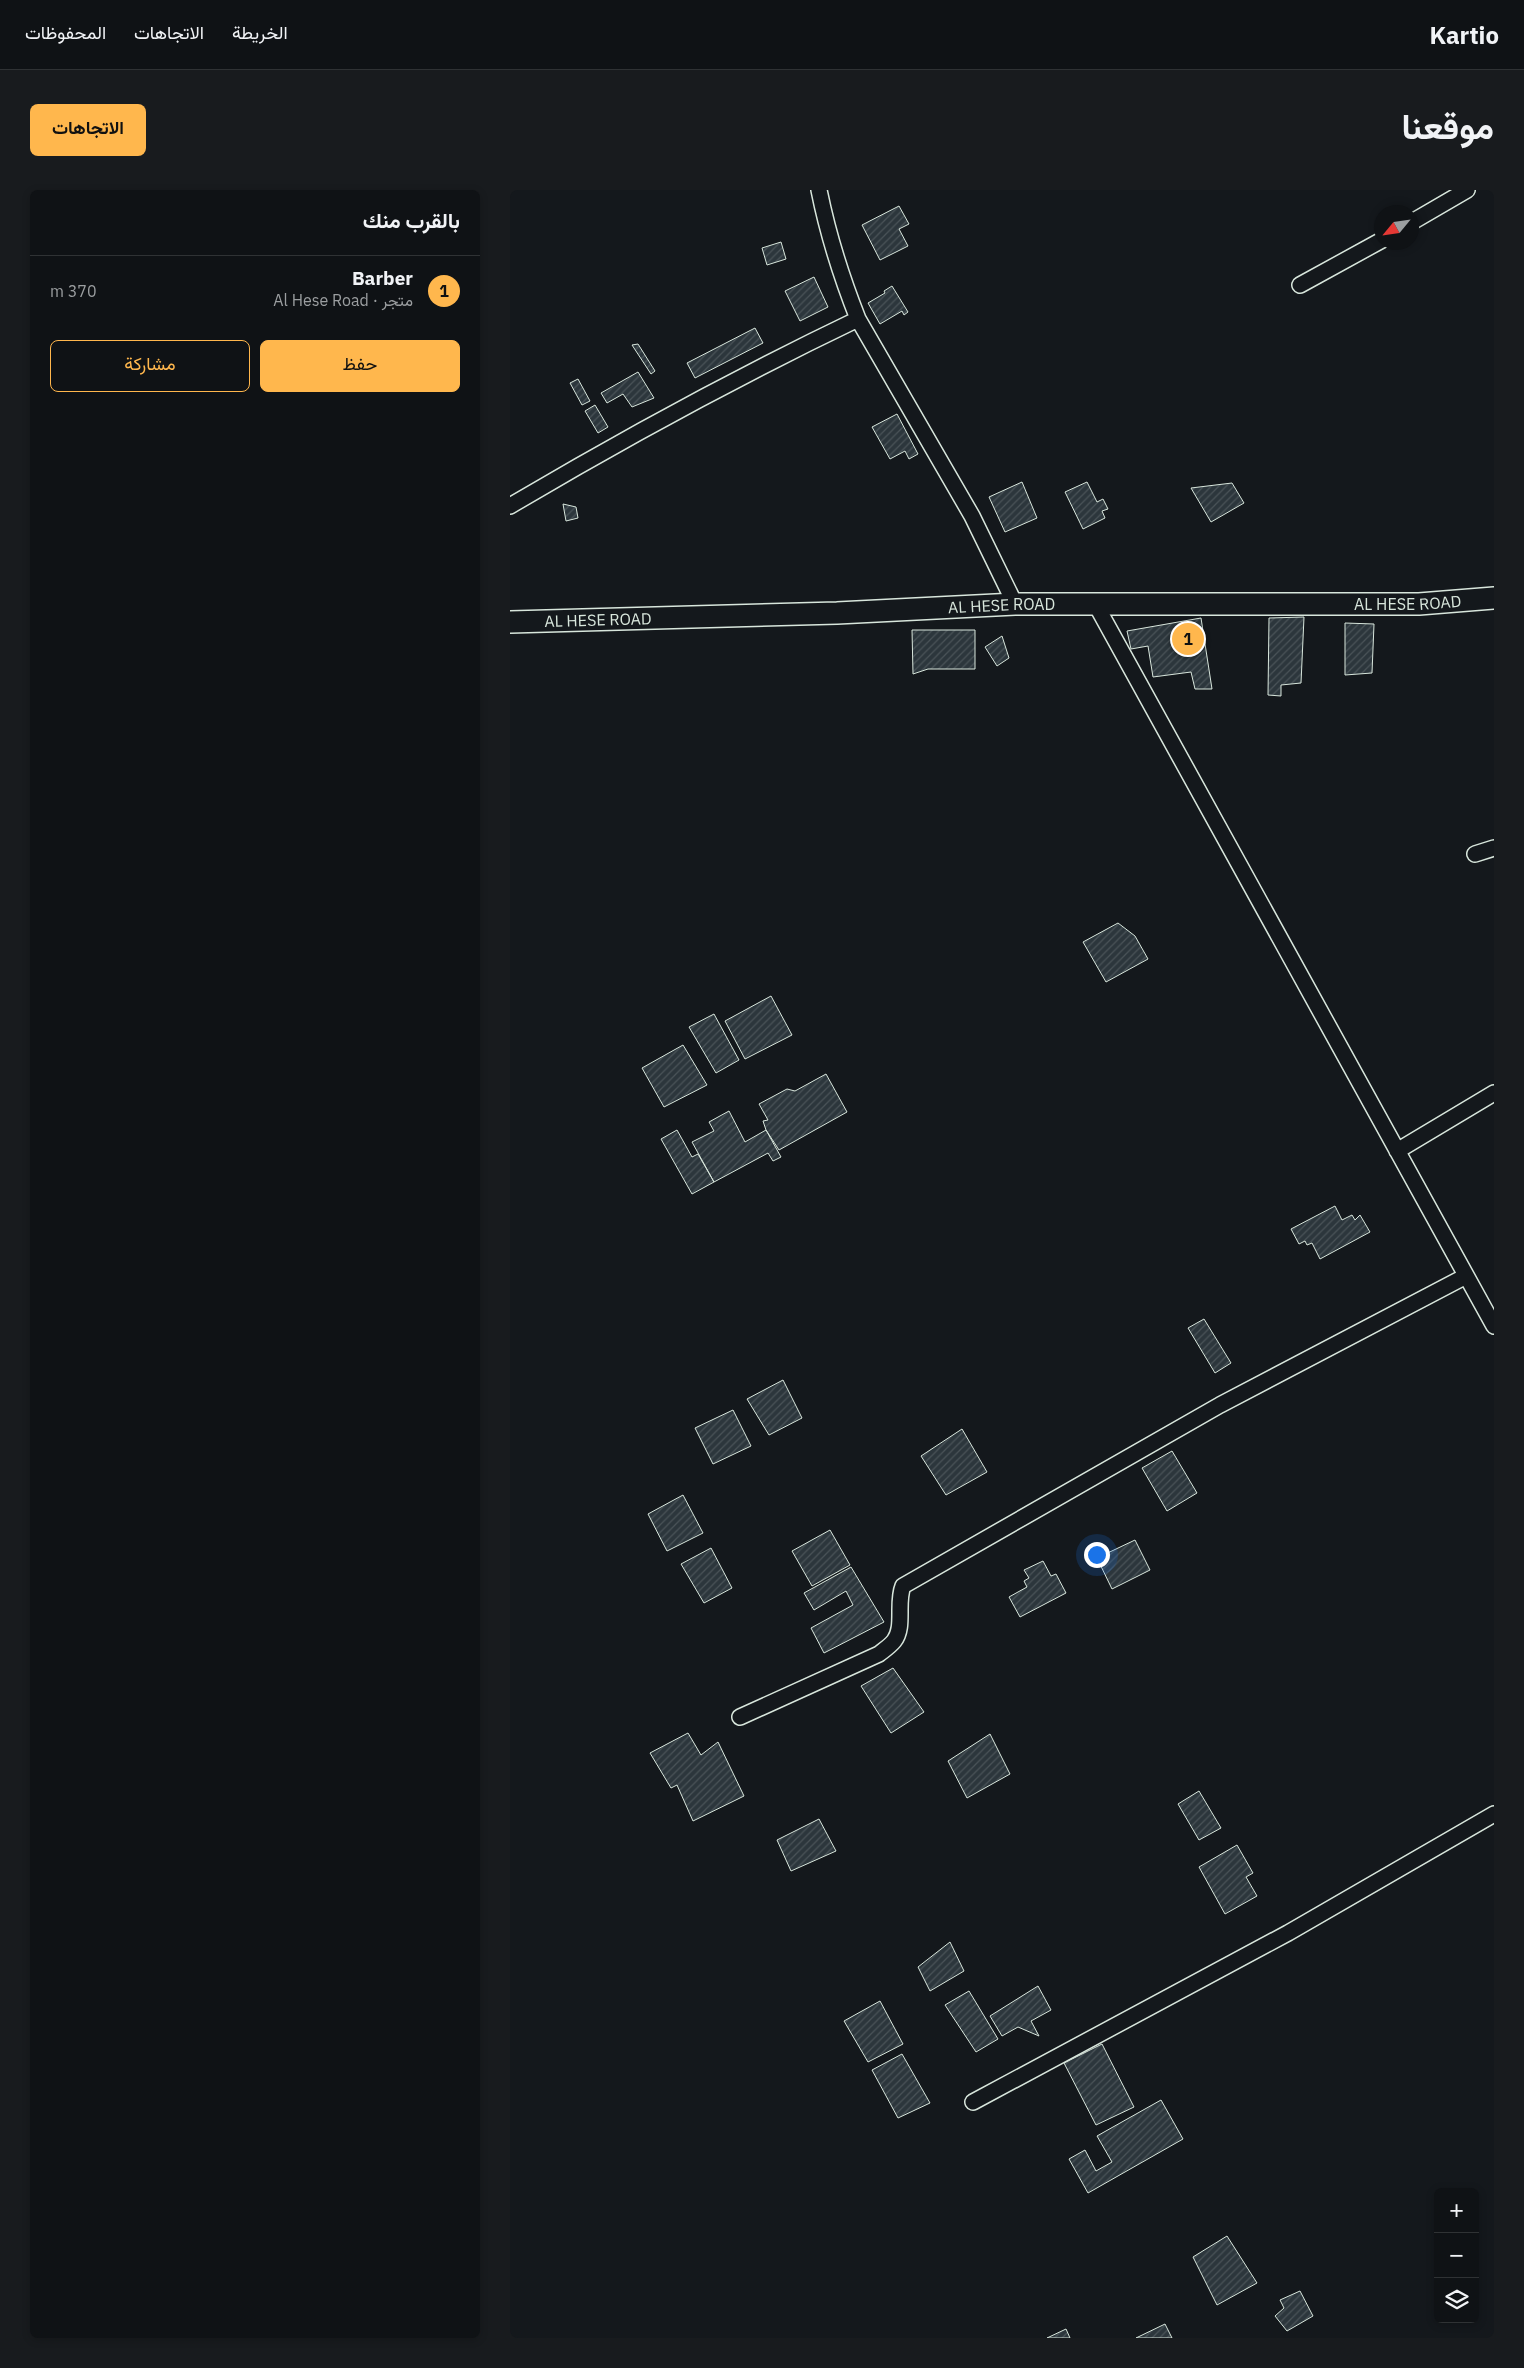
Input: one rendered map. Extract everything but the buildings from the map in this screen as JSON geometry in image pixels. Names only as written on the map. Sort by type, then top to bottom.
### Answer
[{"type":"street","points":[[819,190],[826,226],[838,267],[858,319],[972,516],[1015,604]]},
{"type":"street","points":[[1419,218],[1468,190]]},
{"type":"street","points":[[1300,285],[1374,244]]},
{"type":"street","points":[[510,506],[602,452],[786,353],[858,319]]},
{"type":"street","name":"AL HESE ROAD","points":[[510,622],[838,613],[1015,604],[1419,604],[1494,598]]},
{"type":"street","points":[[1096,605],[1494,1326]]},
{"type":"street","points":[[1475,854],[1494,848]]},
{"type":"street","points":[[1397,1151],[1494,1093]]},
{"type":"street","points":[[740,1717],[879,1654],[895,1640],[898,1627],[900,1593],[903,1586],[1220,1405],[1466,1276]]},
{"type":"street","points":[[973,2102],[1288,1933],[1494,1814]]},
{"type":"place","name":"Barber","points":[[1188,639]]}]
